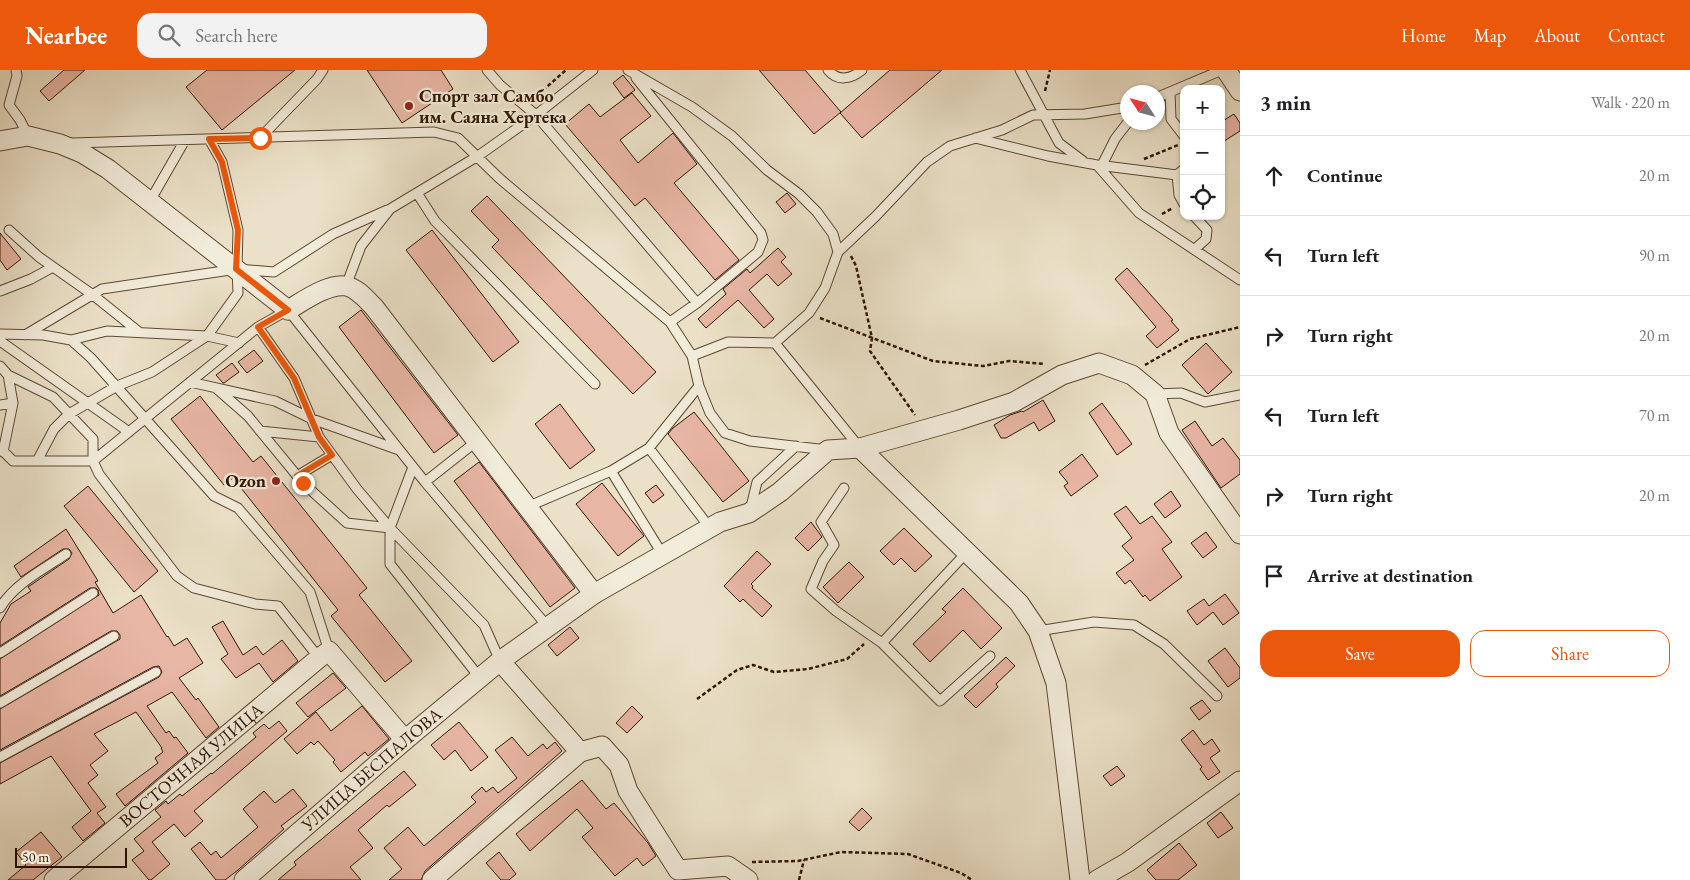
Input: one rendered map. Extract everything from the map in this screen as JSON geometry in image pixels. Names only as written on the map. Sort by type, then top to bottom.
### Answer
[{"type":"street","points":[[1226,70],[1240,91]]},
{"type":"street","points":[[0,140],[28,136],[60,144],[82,153],[108,169],[150,201],[288,310],[331,287],[346,286],[361,294],[374,307],[594,594]]},
{"type":"street","points":[[828,450],[860,448],[1014,402],[1062,375],[1099,363],[1129,374],[1156,394],[1169,433],[1240,534]]},
{"type":"street","points":[[860,448],[1020,604],[1038,631],[1056,683],[1080,880]]},
{"type":"street","name":"УЛИЦА БЕСПАЛОВА","points":[[244,880],[405,740],[500,661],[594,594],[720,522],[749,513],[780,492],[828,450]]},
{"type":"street","points":[[324,655],[405,740]]},
{"type":"street","name":"ВОСТОЧНАЯ УЛИЦА","points":[[54,880],[324,655]]},
{"type":"street","points":[[500,661],[580,752]]},
{"type":"street","points":[[432,880],[580,752],[602,746],[619,765],[628,791],[672,875],[728,866],[748,880]]},
{"type":"street","points":[[1097,880],[1128,862],[1240,781]]},
{"type":"lane","points":[[16,70],[17,76],[9,106],[20,120],[28,136]]},
{"type":"lane","points":[[260,138],[317,79],[323,70]]},
{"type":"lane","points":[[487,70],[500,85],[536,115],[697,303]]},
{"type":"lane","points":[[25,334],[102,289],[236,269],[274,272],[333,234],[390,209],[478,156],[536,115],[593,70]]},
{"type":"lane","points":[[828,70],[837,77],[846,78],[853,77],[862,70]]},
{"type":"lane","points":[[1020,70],[1059,143],[1087,163]]},
{"type":"lane","points":[[1165,94],[1222,70]]},
{"type":"lane","points":[[630,72],[700,112],[732,136],[767,170],[799,194],[817,212],[842,249]]},
{"type":"lane","points":[[630,72],[761,233],[763,240],[758,252],[697,303],[670,322]]},
{"type":"lane","points":[[1170,92],[1171,119],[1180,131]]},
{"type":"lane","points":[[692,356],[728,342],[775,343],[809,314],[825,288],[842,249],[927,162],[950,146],[1002,130],[1033,115],[1085,114],[1120,108]]},
{"type":"lane","points":[[1099,165],[1122,130]]},
{"type":"lane","points":[[60,144],[434,132],[458,138],[499,178],[670,322],[692,356],[699,386],[710,413],[725,433],[750,441],[828,450]]},
{"type":"lane","points":[[975,138],[1048,156],[1099,165],[1180,172],[1180,197]]},
{"type":"lane","points":[[37,461],[54,429],[69,414],[117,386],[152,372],[207,336],[238,294],[236,269],[238,230],[222,162],[209,139]]},
{"type":"lane","points":[[150,201],[185,140]]},
{"type":"lane","points":[[1099,165],[1139,213],[1240,280]]},
{"type":"lane","points":[[417,193],[435,221],[595,384]]},
{"type":"lane","points":[[346,286],[361,246],[390,209]]},
{"type":"lane","points":[[1196,250],[1206,240],[1207,230],[1198,220]]},
{"type":"lane","points":[[9,230],[53,267],[93,295],[139,332]]},
{"type":"lane","points":[[0,291],[32,279],[53,267]]},
{"type":"lane","points":[[8,374],[13,403],[1,452],[13,461],[93,461],[258,327],[288,310],[425,482],[548,627]]},
{"type":"lane","points":[[258,327],[294,378],[319,437],[356,489],[390,528],[484,625],[500,661]]},
{"type":"lane","points":[[0,334],[43,335],[71,340],[107,331],[139,332],[207,336],[239,343]]},
{"type":"lane","points":[[71,340],[117,386],[214,496],[238,508],[310,592],[324,655]]},
{"type":"lane","points":[[0,341],[129,432]]},
{"type":"lane","points":[[775,343],[860,448]]},
{"type":"lane","points":[[0,366],[8,374],[53,397],[93,439],[93,461],[99,474],[177,576],[194,588],[255,604],[278,606],[324,655]]},
{"type":"lane","points":[[190,382],[275,401],[312,419],[399,450]]},
{"type":"lane","points":[[528,507],[611,471],[650,448],[699,386]]},
{"type":"lane","points":[[216,388],[248,416],[297,476],[347,522],[390,528]]},
{"type":"lane","points":[[1156,394],[1180,393],[1205,402],[1240,395]]},
{"type":"lane","points":[[0,405],[13,403]]},
{"type":"lane","points":[[260,431],[319,437]]},
{"type":"lane","points":[[425,482],[477,442]]},
{"type":"lane","points":[[749,513],[757,482],[796,446]]},
{"type":"lane","points":[[650,448],[710,528]]},
{"type":"lane","points":[[297,476],[332,455]]},
{"type":"lane","points":[[413,467],[390,528],[390,564],[480,678]]},
{"type":"lane","points":[[611,471],[663,555]]},
{"type":"lane","points":[[844,488],[821,522],[834,545],[823,561],[811,589],[836,611],[882,643],[940,701],[990,656]]},
{"type":"lane","points":[[882,643],[967,552]]},
{"type":"lane","points":[[0,608],[5,599],[18,587],[66,554]]},
{"type":"lane","points":[[0,654],[93,593]]},
{"type":"lane","points":[[1038,631],[1094,622],[1134,625],[1164,644],[1217,696]]},
{"type":"lane","points":[[0,703],[114,636]]},
{"type":"lane","points":[[0,757],[156,672]]},
{"type":"path","points":[[525,106],[566,70]]},
{"type":"path","points":[[1122,168],[1180,144]]},
{"type":"path","points":[[1150,220],[1180,205]]},
{"type":"path","points":[[842,249],[856,266],[872,338],[870,352],[925,430]]},
{"type":"path","points":[[809,314],[934,361],[983,366],[1009,361],[1052,365],[1062,375]]},
{"type":"path","points":[[1129,374],[1190,339],[1240,327]]},
{"type":"path","points":[[697,700],[737,670],[752,665],[774,672],[808,670],[847,659],[873,636]]},
{"type":"path","points":[[728,866],[740,862],[798,861],[841,852],[908,854],[962,873],[972,880]]},
{"type":"path","points":[[799,880],[804,860]]},
{"type":"building","points":[[64,70],[85,70],[49,101],[40,91]]},
{"type":"building","points":[[207,70],[295,70],[222,130],[186,87]]},
{"type":"building","name":"Спорт зал Самбо им. Саяна Хертека","points":[[367,70],[441,70],[453,89],[402,123]]},
{"type":"building","points":[[759,70],[805,70],[841,112],[814,134]]},
{"type":"building","points":[[890,70],[942,70],[862,138],[840,113]]},
{"type":"building","points":[[623,75],[635,90],[624,98],[613,83]]},
{"type":"building","points":[[632,93],[651,116],[620,140],[638,163],[673,133],[697,164],[674,183],[739,260],[715,280],[645,198],[635,206],[565,124],[589,104],[600,117]]},
{"type":"building","points":[[1234,114],[1240,123],[1240,131],[1225,140],[1225,130],[1225,120]]},
{"type":"building","points":[[787,193],[796,204],[785,213],[776,202]]},
{"type":"building","points":[[487,196],[656,372],[633,394],[492,247],[499,240],[471,211]]},
{"type":"building","points":[[432,230],[519,342],[493,362],[406,250]]},
{"type":"building","points":[[0,233],[21,259],[7,270],[0,260]]},
{"type":"building","points":[[778,248],[786,257],[781,262],[792,274],[778,286],[767,274],[749,290],[774,319],[764,328],[738,300],[706,328],[698,319],[726,294],[723,289],[747,269],[750,273]]},
{"type":"building","points":[[1127,268],[1173,320],[1171,321],[1179,330],[1157,348],[1146,336],[1156,327],[1115,279]]},
{"type":"building","points":[[361,310],[458,435],[434,453],[339,327]]},
{"type":"building","points":[[1206,343],[1232,372],[1208,394],[1182,365]]},
{"type":"building","points":[[254,350],[263,361],[247,373],[238,362]]},
{"type":"building","points":[[232,363],[239,372],[223,383],[216,375]]},
{"type":"building","points":[[200,396],[253,462],[261,456],[367,588],[359,595],[412,661],[385,682],[331,616],[338,610],[233,478],[224,485],[171,419]]},
{"type":"building","points":[[1043,400],[1055,421],[1039,431],[1034,422],[1006,438],[1001,438],[994,425],[1010,415],[1023,412]]},
{"type":"building","points":[[1102,403],[1132,444],[1117,455],[1089,413]]},
{"type":"building","points":[[560,404],[595,450],[570,469],[535,424]]},
{"type":"building","points":[[694,412],[749,481],[723,502],[668,434]]},
{"type":"building","points":[[1195,421],[1212,446],[1223,438],[1240,460],[1240,474],[1221,488],[1182,430]]},
{"type":"building","points":[[1082,454],[1098,476],[1071,496],[1064,486],[1068,483],[1059,472]]},
{"type":"building","points":[[479,462],[575,588],[550,607],[454,481]]},
{"type":"building","points":[[602,483],[644,536],[618,556],[576,504]]},
{"type":"building","points":[[656,485],[664,495],[653,503],[645,493]]},
{"type":"building","points":[[88,486],[158,571],[134,592],[64,506]]},
{"type":"building","points":[[1171,491],[1181,506],[1165,518],[1154,504]]},
{"type":"building","points":[[1126,506],[1140,524],[1152,516],[1172,542],[1162,549],[1182,577],[1150,601],[1145,595],[1143,597],[1130,580],[1125,584],[1116,573],[1134,560],[1122,546],[1132,538],[1114,514]]},
{"type":"building","points":[[811,522],[822,537],[808,551],[795,538]]},
{"type":"building","points":[[904,528],[932,556],[915,572],[901,558],[894,565],[880,551]]},
{"type":"building","points":[[66,529],[98,581],[95,582],[113,613],[141,595],[174,646],[187,638],[203,663],[179,678],[196,700],[198,698],[219,727],[206,738],[172,692],[147,706],[166,733],[169,731],[174,738],[176,737],[188,753],[125,806],[116,794],[158,763],[155,758],[163,752],[162,748],[136,712],[94,734],[108,751],[90,765],[98,775],[88,783],[106,807],[97,813],[105,823],[83,841],[72,827],[91,811],[51,756],[0,784],[0,763],[159,677],[162,672],[159,666],[153,667],[0,750],[0,709],[120,639],[117,631],[111,631],[0,696],[0,659],[99,595],[96,588],[90,588],[0,646],[0,623],[11,604],[31,591],[28,587],[69,559],[72,553],[69,549],[63,549],[21,577],[14,566]]},
{"type":"building","points":[[1206,532],[1217,547],[1203,558],[1191,543]]},
{"type":"building","points":[[757,551],[771,564],[751,584],[752,588],[772,606],[762,617],[743,599],[740,602],[724,586]]},
{"type":"building","points":[[849,562],[864,577],[838,603],[823,587]]},
{"type":"building","points":[[963,588],[1002,628],[981,649],[963,630],[930,662],[913,644],[946,612],[942,609]]},
{"type":"building","points":[[1225,594],[1239,613],[1223,625],[1213,612],[1197,625],[1187,611],[1204,599],[1209,606]]},
{"type":"building","points":[[223,621],[243,655],[256,646],[263,655],[282,640],[298,661],[273,682],[259,663],[236,678],[221,659],[228,654],[212,627]]},
{"type":"building","points":[[570,627],[579,638],[557,656],[548,645]]},
{"type":"building","points":[[1225,648],[1240,668],[1240,678],[1228,687],[1208,661]]},
{"type":"building","points":[[1006,657],[1015,666],[996,684],[998,687],[976,708],[964,696]]},
{"type":"building","points":[[333,673],[346,688],[308,717],[296,703]]},
{"type":"building","points":[[1202,700],[1211,711],[1199,720],[1190,708]]},
{"type":"building","points":[[362,706],[389,739],[368,756],[365,752],[341,772],[333,762],[335,760],[318,741],[314,745],[311,742],[297,754],[284,739],[316,712],[331,731]]},
{"type":"building","points":[[632,706],[643,717],[627,733],[616,723]]},
{"type":"building","points":[[279,721],[287,731],[194,811],[203,821],[185,837],[174,824],[152,842],[170,864],[149,880],[132,860],[144,851],[134,839],[161,817],[155,810],[166,801],[168,804],[180,794],[182,796],[212,774],[256,737],[253,733],[264,724],[269,729]]},
{"type":"building","points":[[459,722],[488,757],[471,771],[455,750],[444,760],[431,745]]},
{"type":"building","points":[[1193,730],[1204,745],[1212,739],[1220,751],[1210,758],[1220,772],[1208,780],[1200,769],[1202,767],[1181,740]]},
{"type":"building","points":[[512,737],[528,756],[543,744],[547,749],[555,742],[562,751],[425,871],[421,880],[389,880],[402,869],[384,848],[408,827],[424,846],[476,802],[471,797],[482,787],[486,792],[493,787],[498,793],[517,778],[495,750]]},
{"type":"building","points":[[1117,766],[1125,776],[1111,786],[1103,776]]},
{"type":"building","points":[[404,771],[416,785],[389,807],[387,805],[358,830],[373,848],[350,867],[361,880],[278,880],[296,865],[294,862]]},
{"type":"building","points":[[582,780],[606,809],[614,803],[648,843],[656,856],[643,866],[637,858],[615,876],[582,837],[593,828],[577,809],[530,851],[516,834]]},
{"type":"building","points":[[293,789],[307,806],[281,826],[284,829],[238,870],[225,880],[216,880],[191,849],[200,842],[211,855],[216,851],[221,858],[258,827],[243,809],[264,791],[275,803]]},
{"type":"building","points":[[862,808],[872,818],[859,831],[849,822]]},
{"type":"building","points":[[1221,812],[1233,828],[1218,838],[1207,823]]},
{"type":"building","points":[[41,832],[62,857],[33,880],[8,880],[26,865],[16,852]]},
{"type":"building","points":[[1179,843],[1197,865],[1178,880],[1156,880],[1147,870]]},
{"type":"building","points":[[499,852],[516,874],[509,880],[501,880],[486,863]]},
{"type":"place","name":"Спорт зал Самбо им. Саяна Хертека","points":[[409,106]]},
{"type":"place","name":"Ozon","points":[[276,481]]},
{"type":"route","points":[[260,138],[209,139],[222,162],[238,230],[236,269],[288,310],[258,327],[294,378],[319,437],[332,455],[297,476],[303,483]]}]
